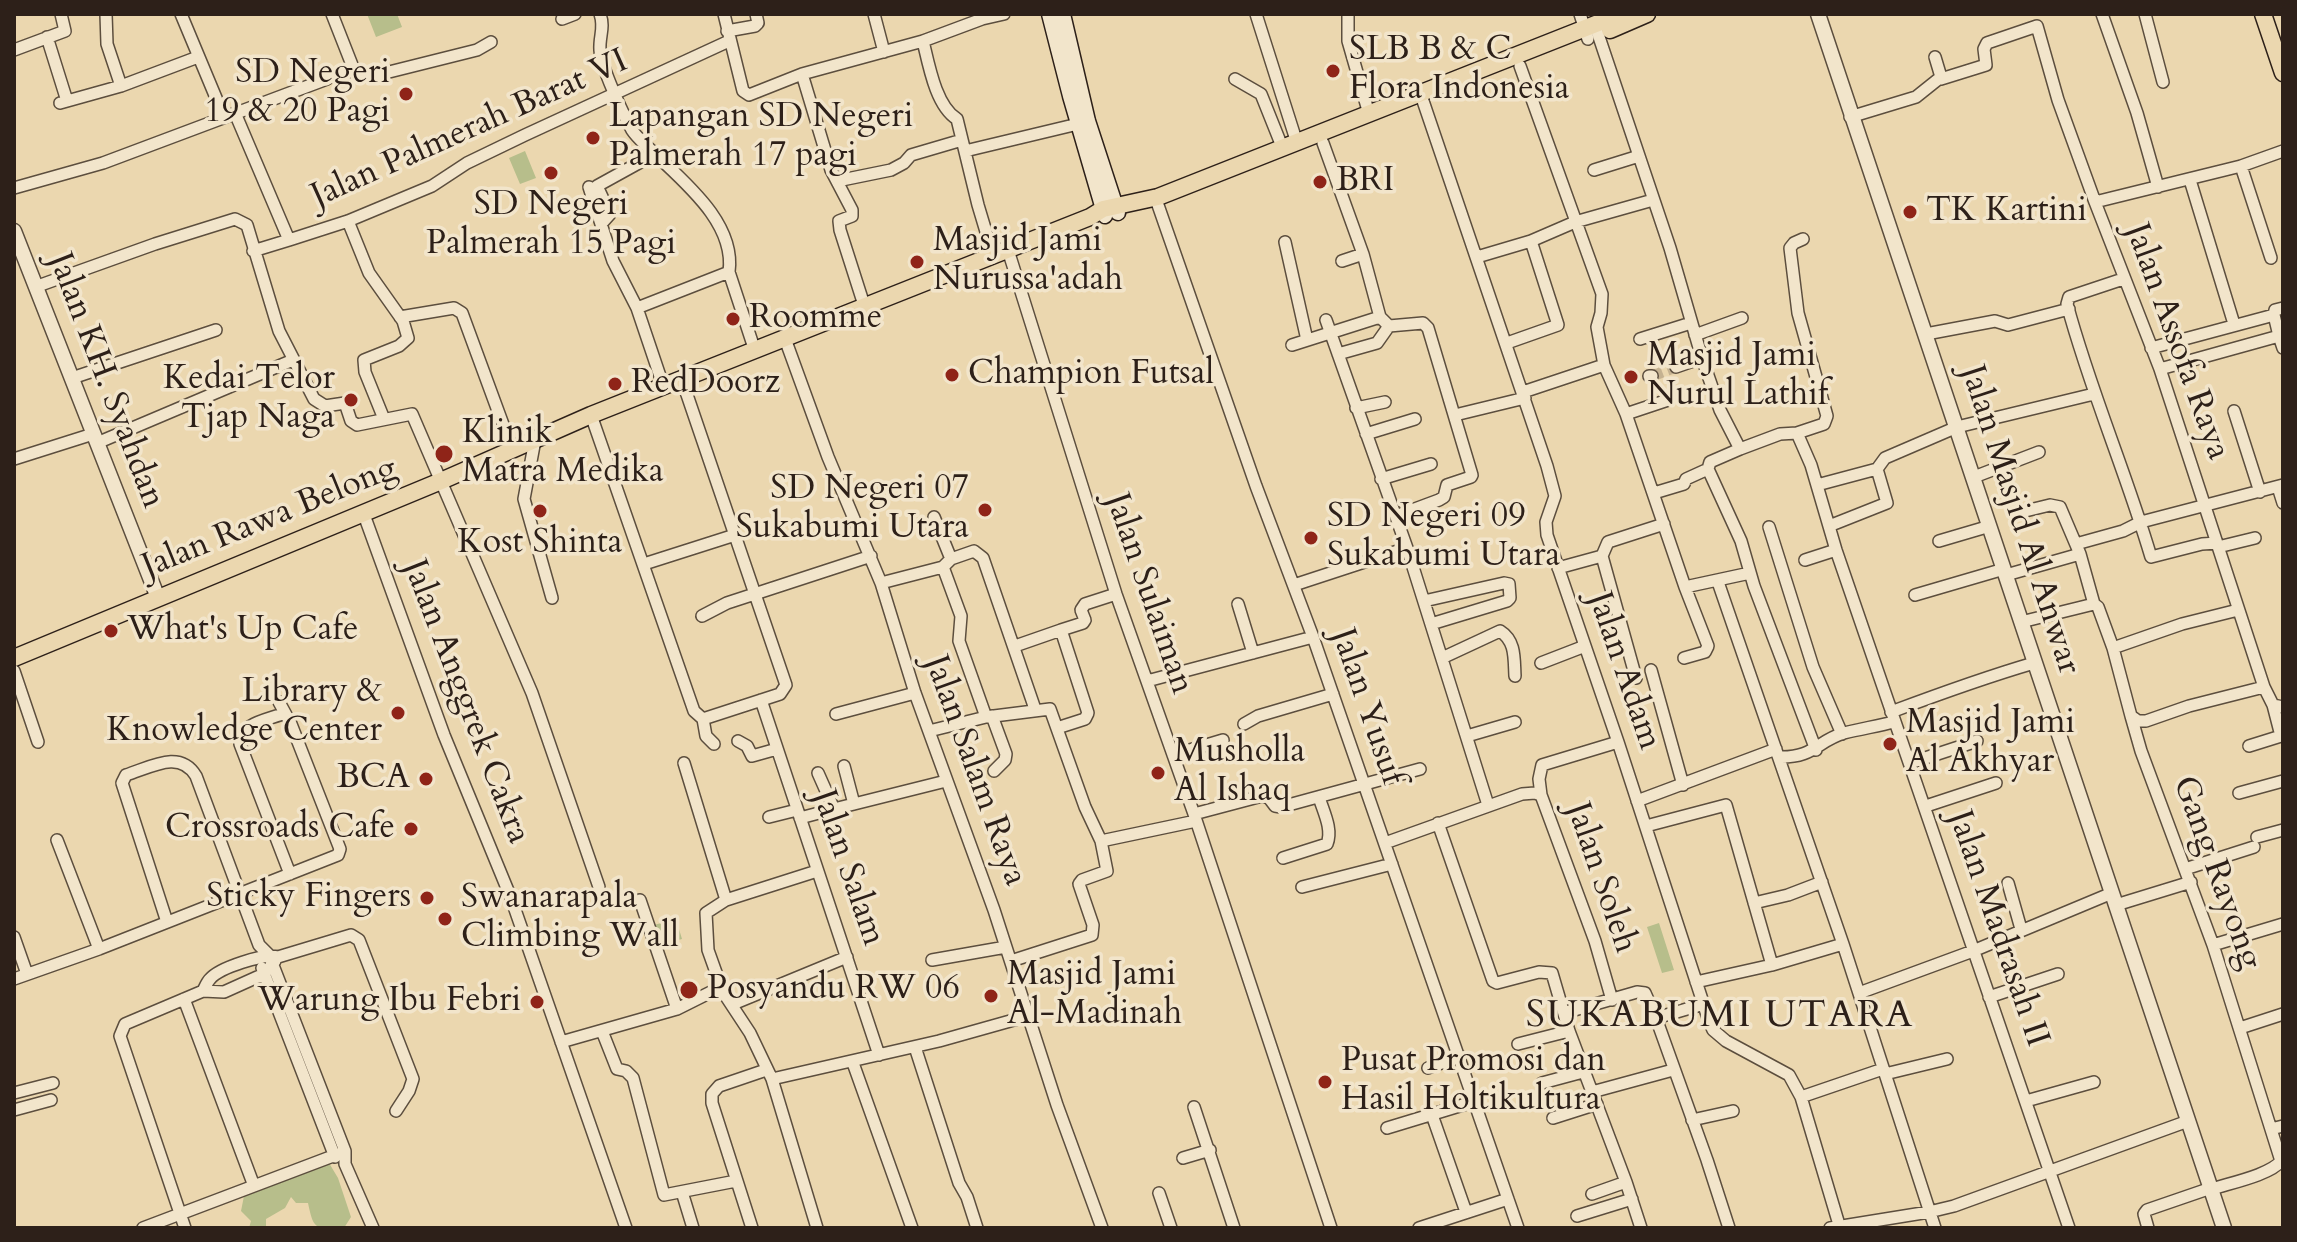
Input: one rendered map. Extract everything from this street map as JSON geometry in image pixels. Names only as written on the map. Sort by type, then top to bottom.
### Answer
[{"type":"main road","points":[[1106,212],[1158,205],[1230,181],[1621,14]]},
{"type":"main road","points":[[1106,212],[1158,197],[1369,114],[1423,100],[1520,66],[1589,28],[1647,14]]},
{"type":"main road","points":[[2263,14],[2281,50]]},
{"type":"main road","points":[[2274,14],[2283,73]]},
{"type":"main road","name":"Jalan Rawa Belong","points":[[14,658],[754,348],[1106,212]]},
{"type":"street","points":[[14,50],[63,32],[65,28],[61,14]]},
{"type":"street","points":[[106,14],[106,39],[121,86]]},
{"type":"street","name":"Jalan Palmerah Barat VI","points":[[181,14],[198,57],[289,240],[348,221],[432,186],[467,163],[613,95],[728,36],[755,26],[758,23],[756,14]]},
{"type":"street","points":[[332,14],[354,70],[369,77],[477,50],[491,42]]},
{"type":"street","points":[[562,19],[575,14]]},
{"type":"street","points":[[600,14],[604,28],[600,52],[613,95],[633,132],[704,203],[723,235],[730,259],[729,272],[754,348]]},
{"type":"street","points":[[724,14],[743,91],[749,95],[802,74],[923,41],[1004,14]]},
{"type":"street","points":[[874,14],[884,52]]},
{"type":"street","points":[[1049,14],[1078,124],[1106,212]]},
{"type":"street","points":[[1063,14],[1106,212]]},
{"type":"street","points":[[1256,14],[1290,146]]},
{"type":"street","points":[[1348,14],[1348,41],[1369,114]]},
{"type":"street","name":"Jalan Masjid Al Anwar","points":[[1818,14],[2224,1228]]},
{"type":"street","points":[[2102,14],[2137,113],[2158,187]]},
{"type":"street","points":[[2145,14],[2163,82]]},
{"type":"street","points":[[1850,117],[1916,97],[1925,87],[1941,79],[1986,65],[1984,49],[1987,43],[2037,26],[2058,100],[2095,202]]},
{"type":"street","points":[[1589,28],[1639,156],[1720,410],[1740,449]]},
{"type":"street","points":[[47,37],[64,102],[121,86],[198,57]]},
{"type":"street","points":[[923,41],[947,112],[956,117],[1000,252]]},
{"type":"street","points":[[1935,57],[1941,79]]},
{"type":"street","points":[[1520,66],[1602,294],[1597,327],[1604,365],[1626,414],[1708,646],[1705,652],[1684,658]]},
{"type":"street","points":[[14,188],[103,163],[354,70]]},
{"type":"street","points":[[802,74],[819,137],[852,210],[852,216],[839,221],[840,230],[864,305]]},
{"type":"street","points":[[1235,79],[1261,94],[1290,146]]},
{"type":"street","name":"Jalan Adam","points":[[1423,100],[1554,489],[1555,496],[1546,522],[1547,535],[1713,1030],[1789,1075],[1801,1097],[1836,1227]]},
{"type":"street","points":[[837,181],[891,170],[911,155],[1078,124]]},
{"type":"street","points":[[1323,143],[1363,254],[1380,317],[1389,326]]},
{"type":"street","name":"Jalan Assofa Raya","points":[[2278,706],[2264,687],[2160,369],[2095,202],[2190,180],[2283,151]]},
{"type":"street","points":[[601,224],[610,214],[597,186],[655,154]]},
{"type":"street","points":[[1594,170],[1639,156]]},
{"type":"street","points":[[2241,166],[2271,258]]},
{"type":"street","points":[[2190,180],[2234,324]]},
{"type":"street","points":[[589,187],[613,261],[637,308],[664,388]]},
{"type":"street","points":[[1477,257],[1531,241],[1575,222],[1653,200]]},
{"type":"street","name":"Jalan Yusuf","points":[[1158,205],[1313,637],[1518,1228]]},
{"type":"street","points":[[35,287],[235,219],[247,225],[279,331],[314,399],[325,406],[345,403],[351,421],[357,425],[412,414],[532,693],[599,887]]},
{"type":"street","points":[[348,221],[369,273],[400,317],[408,338],[399,346],[364,360],[365,372],[384,419]]},
{"type":"street","name":"Jalan KH. Syahdan","points":[[16,239],[158,598]]},
{"type":"street","points":[[1803,239],[1790,248],[1798,313],[1827,416],[1824,424],[1797,433],[1780,434],[1740,449],[1710,462],[1708,469],[1741,541],[1816,750]]},
{"type":"street","points":[[253,251],[289,240]]},
{"type":"street","points":[[1507,343],[1558,325],[1531,241]]},
{"type":"street","points":[[1285,242],[1307,340]]},
{"type":"street","name":"Jalan Sulaiman","points":[[1000,252],[1195,817],[1331,1228]]},
{"type":"street","points":[[1342,261],[1363,254]]},
{"type":"street","points":[[637,308],[729,272]]},
{"type":"street","points":[[1926,334],[1995,321],[2008,325],[2123,279]]},
{"type":"street","points":[[2069,303],[2094,394],[2152,558],[2202,544],[2217,545],[2255,538]]},
{"type":"street","points":[[400,317],[454,308],[462,313],[512,449]]},
{"type":"street","points":[[2151,348],[2278,311],[2281,342],[2160,369]]},
{"type":"street","points":[[1292,345],[1307,340],[1328,326],[1380,317]]},
{"type":"street","points":[[1640,339],[1742,318]]},
{"type":"street","points":[[1338,354],[1377,343],[1389,326],[1418,323],[1428,328],[1471,477],[1447,485],[1444,497],[1439,500],[1396,516]]},
{"type":"street","points":[[1328,326],[1406,543],[1488,805]]},
{"type":"street","points":[[72,378],[216,330]]},
{"type":"street","name":"Jalan Salam Raya","points":[[784,336],[828,457],[881,583],[915,693],[1102,1228]]},
{"type":"street","points":[[1676,367],[1702,358]]},
{"type":"street","points":[[14,459],[95,438],[293,360]]},
{"type":"street","points":[[1455,415],[1524,395],[1604,365]]},
{"type":"street","points":[[682,380],[786,685],[780,694],[703,719]]},
{"type":"street","points":[[1817,485],[1877,469],[1885,458],[1957,427],[2094,394]]},
{"type":"street","points":[[1626,414],[1668,400]]},
{"type":"street","points":[[1356,408],[1385,402]]},
{"type":"street","points":[[2234,411],[2260,492]]},
{"type":"street","points":[[591,415],[694,711],[703,719],[706,736],[714,744]]},
{"type":"street","points":[[1366,434],[1415,419]]},
{"type":"street","name":"Jalan Madrasah II","points":[[1797,433],[2069,1228]]},
{"type":"street","points":[[535,440],[524,499],[552,598]]},
{"type":"street","points":[[1974,477],[2039,452]]},
{"type":"street","points":[[1381,479],[1431,464]]},
{"type":"street","points":[[1654,493],[1684,484],[1686,479],[1708,469]]},
{"type":"street","points":[[1829,526],[1887,503],[1877,469]]},
{"type":"street","points":[[1915,595],[2078,549],[2141,522],[2280,486],[2283,503]]},
{"type":"street","name":"Gang Rayong","points":[[2013,514],[2050,505],[2058,505],[2062,510],[2078,549],[2094,604],[2101,612],[2113,648],[2141,751],[2191,882],[2277,1128],[2279,1165],[2212,1188]]},
{"type":"street","name":"Jalan Anggrek Cakra","points":[[363,512],[444,735],[511,898],[626,1228]]},
{"type":"street","points":[[934,517],[961,616],[959,641],[1006,754],[1005,760],[994,771]]},
{"type":"street","points":[[1636,678],[1602,556],[1608,542],[1664,524]]},
{"type":"street","points":[[1939,541],[1990,526]]},
{"type":"street","points":[[1769,527],[1813,667],[1842,734]]},
{"type":"street","points":[[644,564],[735,535]]},
{"type":"street","points":[[1294,585],[1406,543]]},
{"type":"street","points":[[1805,560],[1836,550]]},
{"type":"street","points":[[881,583],[947,563],[974,551],[983,558],[1035,709]]},
{"type":"street","points":[[702,616],[755,593],[871,556]]},
{"type":"street","points":[[1558,568],[1602,556]]},
{"type":"street","points":[[1685,587],[1750,573]]},
{"type":"street","points":[[1718,582],[1843,944],[1935,1228]]},
{"type":"street","points":[[1424,601],[1509,584],[1509,599],[1431,624]]},
{"type":"street","points":[[1485,587],[1489,606]]},
{"type":"street","points":[[1015,646],[1083,623],[1085,620],[1081,610],[1085,604],[1116,594]]},
{"type":"street","points":[[1238,604],[1253,653]]},
{"type":"street","points":[[2021,622],[2094,604]]},
{"type":"street","points":[[2113,648],[2182,624],[2238,610]]},
{"type":"street","points":[[1057,728],[1085,719],[1088,713],[1061,630]]},
{"type":"street","points":[[1442,658],[1500,631],[1508,637],[1513,648],[1515,676]]},
{"type":"street","points":[[1147,681],[1313,637]]},
{"type":"street","points":[[1541,663],[1585,646]]},
{"type":"street","points":[[1637,801],[1778,753],[1801,755],[1816,750],[1842,734],[1893,717],[1972,681],[2034,663]]},
{"type":"street","points":[[1651,670],[1683,785]]},
{"type":"street","points":[[14,671],[38,742]]},
{"type":"street","points":[[2131,716],[2138,721],[2146,721],[2189,706],[2264,687]]},
{"type":"street","points":[[836,714],[915,693]]},
{"type":"street","points":[[1244,724],[1258,716],[1333,694]]},
{"type":"street","name":"Jalan Salam","points":[[761,700],[879,1055]]},
{"type":"street","points":[[2249,746],[2282,735],[2278,706]]},
{"type":"street","points":[[14,979],[335,858],[340,849],[282,708],[246,727],[240,744],[290,874]]},
{"type":"street","points":[[929,731],[989,716],[1050,709],[1085,807],[1101,841],[1107,871],[1079,884],[1093,925],[1092,935],[1011,961]]},
{"type":"street","points":[[1467,736],[1515,722]]},
{"type":"street","points":[[1173,755],[1223,740]]},
{"type":"street","points":[[738,741],[747,746],[750,756],[777,749]]},
{"type":"street","points":[[1910,763],[1977,741]]},
{"type":"street","points":[[1541,795],[1539,779],[1542,765],[1618,742]]},
{"type":"street","points":[[167,922],[122,783],[126,775],[170,761],[181,761],[190,766],[196,776],[340,1154],[373,1228]]},
{"type":"street","points":[[684,763],[726,900]]},
{"type":"street","points":[[844,766],[854,804]]},
{"type":"street","points":[[1101,841],[1262,796],[1278,807],[1420,769]]},
{"type":"street","points":[[818,773],[834,809]]},
{"type":"street","points":[[769,817],[834,809],[946,781]]},
{"type":"street","points":[[2239,793],[2283,781]]},
{"type":"street","points":[[1926,806],[1996,783]]},
{"type":"street","name":"Jalan Soleh","points":[[1385,843],[1488,805],[1528,793],[1541,795],[1595,941],[1612,1000]]},
{"type":"street","points":[[1283,858],[1327,844],[1330,833],[1319,797]]},
{"type":"street","points":[[1646,826],[1726,805],[1772,965]]},
{"type":"street","points":[[1438,823],[1493,981],[1497,983],[1551,972],[1583,1072],[1641,1228]]},
{"type":"street","points":[[2185,869],[2283,830]]},
{"type":"street","points":[[57,840],[99,949]]},
{"type":"street","points":[[1302,887],[1392,864]]},
{"type":"street","points":[[817,871],[726,900],[706,913],[708,950],[723,992],[750,1033],[769,1074],[817,1228]]},
{"type":"street","points":[[1754,903],[1822,882]]},
{"type":"street","points":[[1859,993],[1973,951],[2021,929],[2114,899],[2191,882]]},
{"type":"street","points":[[2008,883],[2021,929]]},
{"type":"street","points":[[640,900],[677,1009]]},
{"type":"street","points":[[2213,945],[2283,924]]},
{"type":"street","points":[[203,991],[211,977],[351,935],[359,940],[413,1079],[396,1111]]},
{"type":"street","points":[[14,937],[27,974]]},
{"type":"street","points":[[1696,982],[1772,965],[1843,944]]},
{"type":"street","points":[[932,960],[1006,947]]},
{"type":"street","points":[[733,1004],[847,957]]},
{"type":"street","points":[[185,1228],[120,1036],[125,1024],[184,999],[203,991],[224,992],[267,959]]},
{"type":"street","points":[[1989,997],[2058,974]]},
{"type":"street","points":[[561,1042],[677,1009],[711,992],[723,992]]},
{"type":"street","points":[[1564,1013],[1643,992],[1656,1018],[1729,1228]]},
{"type":"street","points":[[184,999],[254,1186]]},
{"type":"street","points":[[1656,1018],[1704,1004]]},
{"type":"street","points":[[2240,1028],[2283,1014]]},
{"type":"street","points":[[752,1228],[712,1103],[712,1094],[719,1086],[769,1074],[853,1063],[1028,1016]]},
{"type":"street","points":[[602,1031],[617,1069],[626,1071],[633,1078],[662,1193],[667,1196],[736,1181]]},
{"type":"street","points":[[1518,1044],[1569,1031]]},
{"type":"street","points":[[915,1047],[959,1183],[977,1228]]},
{"type":"street","points":[[1428,1068],[1460,1056]]},
{"type":"street","points":[[1801,1097],[1884,1071],[1947,1059]]},
{"type":"street","points":[[853,1063],[912,1228]]},
{"type":"street","points":[[1592,1092],[1673,1070]]},
{"type":"street","points":[[1542,1083],[1583,1072]]},
{"type":"street","points":[[2026,1101],[2094,1082]]},
{"type":"street","points":[[14,1093],[53,1083]]},
{"type":"street","points":[[14,1110],[51,1100]]},
{"type":"street","points":[[1387,1128],[1431,1112],[1476,1101]]},
{"type":"street","points":[[1553,1118],[1597,1104]]},
{"type":"street","points":[[1194,1107],[1234,1228]]},
{"type":"street","points":[[1692,1120],[1733,1111]]},
{"type":"street","points":[[1431,1112],[1466,1212]]},
{"type":"street","points":[[1836,1227],[1929,1212],[2051,1172],[2188,1121]]},
{"type":"street","points":[[1183,1158],[1210,1150]]},
{"type":"street","points":[[143,1228],[340,1154]]},
{"type":"street","points":[[1592,1194],[1626,1182]]},
{"type":"street","points":[[2148,1228],[2144,1214],[2147,1210],[2212,1188]]},
{"type":"street","points":[[682,1192],[693,1228]]},
{"type":"street","points":[[1159,1193],[1171,1228]]},
{"type":"street","points":[[1419,1228],[1508,1199]]},
{"type":"street","points":[[1577,1216],[1632,1199]]},
{"type":"green space","points":[[367,14],[397,14],[402,27],[376,37]]},
{"type":"green space","points":[[525,151],[536,178],[520,184],[509,158]]},
{"type":"green space","points":[[676,919],[682,939],[660,945],[654,925]]},
{"type":"green space","points":[[1659,923],[1674,970],[1662,973],[1647,927]]},
{"type":"green space","points":[[329,1163],[338,1178],[351,1217],[344,1228],[318,1226],[312,1219],[308,1203],[296,1203],[291,1197],[285,1208],[266,1219],[266,1228],[249,1228],[251,1221],[241,1211],[249,1188]]},
{"type":"tunnel","points":[[1652,376],[1676,367]]},
{"type":"place","name":"SLB B & C Flora Indonesia","points":[[1333,71]]},
{"type":"place","name":"SD Negeri 19 & 20 Pagi","points":[[406,94]]},
{"type":"place","name":"Lapangan SD Negeri Palmerah 17 pagi","points":[[593,138]]},
{"type":"place","name":"SD Negeri Palmerah 15 Pagi","points":[[551,173]]},
{"type":"place","name":"BRI","points":[[1320,182]]},
{"type":"place","name":"TK Kartini","points":[[1910,212]]},
{"type":"place","name":"Masjid Jami Nurussa'adah","points":[[917,262]]},
{"type":"place","name":"Roomme","points":[[733,319]]},
{"type":"place","name":"Champion Futsal","points":[[952,375]]},
{"type":"place","name":"Masjid Jami Nurul Lathif","points":[[1631,377]]},
{"type":"place","name":"RedDoorz","points":[[615,384]]},
{"type":"place","name":"Kedai Telor Tjap Naga","points":[[351,400]]},
{"type":"place","name":"Klinik Matra Medika","points":[[444,454]]},
{"type":"place","name":"SD Negeri 07 Sukabumi Utara","points":[[985,510]]},
{"type":"place","name":"Kost Shinta","points":[[540,511]]},
{"type":"place","name":"SD Negeri 09 Sukabumi Utara","points":[[1311,538]]},
{"type":"place","name":"What's Up Cafe","points":[[111,631]]},
{"type":"place","name":"Library & Knowledge Center","points":[[398,713]]},
{"type":"place","name":"Masjid Jami Al Akhyar","points":[[1890,744]]},
{"type":"place","name":"Musholla Al Ishaq","points":[[1158,773]]},
{"type":"place","name":"BCA","points":[[426,779]]},
{"type":"place","name":"Crossroads Cafe","points":[[411,829]]},
{"type":"place","name":"Sticky Fingers","points":[[427,898]]},
{"type":"place","name":"Swanarapala Climbing Wall","points":[[445,919]]},
{"type":"place","name":"Posyandu RW 06","points":[[689,990]]},
{"type":"place","name":"Masjid Jami Al-Madinah","points":[[991,996]]},
{"type":"place","name":"Warung Ibu Febri","points":[[537,1002]]},
{"type":"place","name":"Pusat Promosi dan Hasil Holtikultura","points":[[1325,1082]]},
{"type":"district","name":"SUKABUMI UTARA","points":[[1720,1017]]}]
